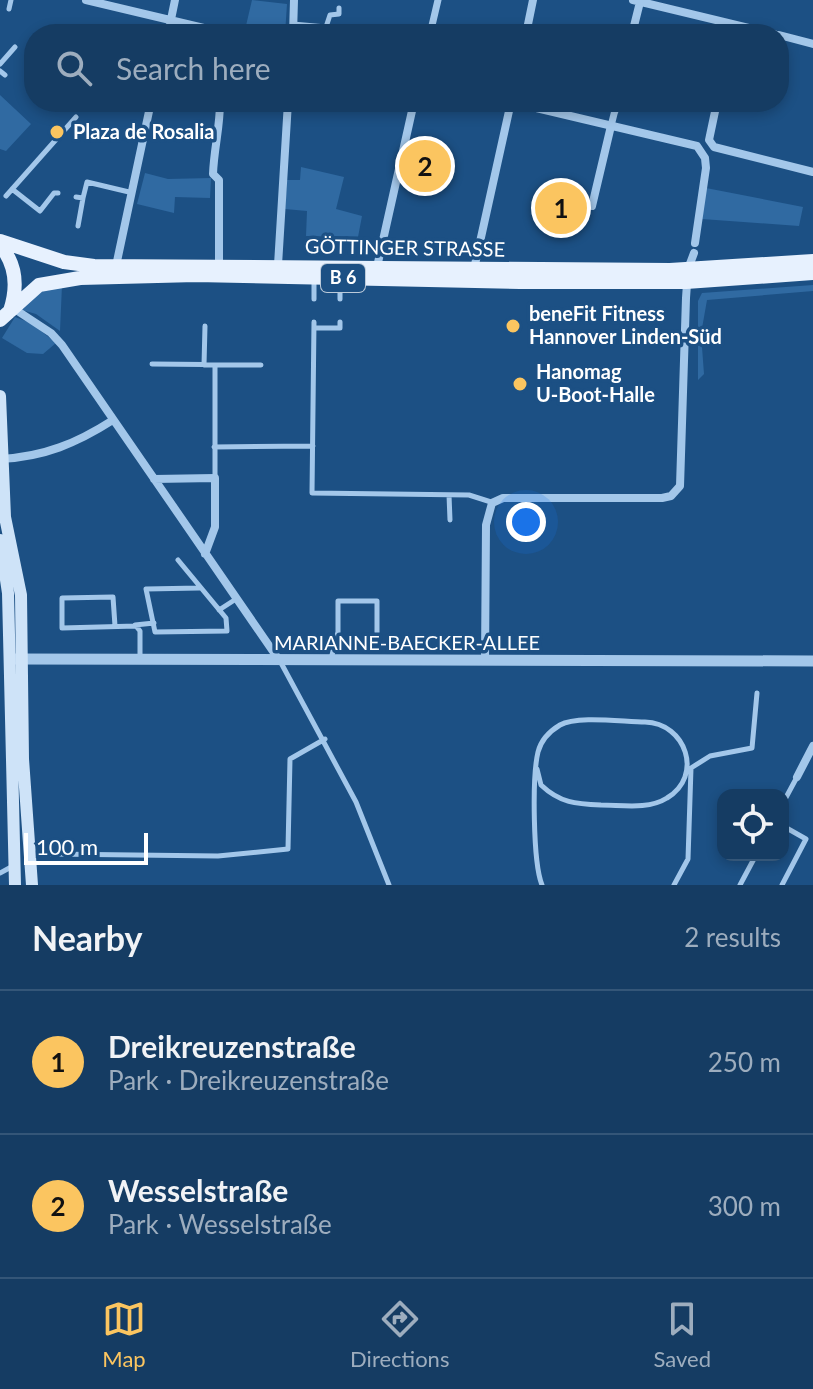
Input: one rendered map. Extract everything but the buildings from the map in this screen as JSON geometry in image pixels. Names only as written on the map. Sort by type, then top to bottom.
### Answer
[{"type":"main road","name":"GÖTTINGER STRASSE","points":[[0,243],[64,262],[116,266],[219,264],[687,275],[813,261]]},
{"type":"main road","name":"B 6","points":[[0,243],[9,257],[15,276],[15,296],[6,316]]},
{"type":"main road","name":"GÖTTINGER STRASSE","points":[[6,316],[39,285],[58,279],[196,275],[340,278],[813,273]]},
{"type":"main road","points":[[0,396],[6,532],[20,578],[4,760],[15,885]]},
{"type":"main road","points":[[0,540],[15,659],[32,885]]},
{"type":"main road","points":[[13,866],[30,864]]},
{"type":"street","points":[[86,0],[183,24]]},
{"type":"street","points":[[170,24],[175,0]]},
{"type":"street","points":[[293,24],[294,0]]},
{"type":"street","points":[[432,24],[438,0]]},
{"type":"street","points":[[528,24],[533,0]]},
{"type":"street","points":[[633,24],[636,1],[716,24]]},
{"type":"street","points":[[789,38],[813,44]]},
{"type":"street","points":[[116,266],[129,192],[149,112]]},
{"type":"street","points":[[219,264],[219,180],[213,174],[214,147],[220,138],[220,112]]},
{"type":"street","points":[[278,265],[287,112]]},
{"type":"street","points":[[377,267],[412,112]]},
{"type":"street","points":[[474,271],[509,112]]},
{"type":"street","points":[[485,661],[486,525],[492,503],[503,498],[662,498],[677,492],[682,475],[687,275],[695,248],[706,168],[700,151],[690,143],[553,112]]},
{"type":"street","points":[[592,206],[614,112]]},
{"type":"street","points":[[715,112],[709,136],[711,144],[813,172]]},
{"type":"street","points":[[6,316],[51,333],[280,660]]},
{"type":"street","points":[[2,459],[53,451],[83,439],[113,420]]},
{"type":"street","points":[[154,479],[215,478],[215,527],[205,554]]},
{"type":"street","name":"MARIANNE-BAECKER-ALLEE","points":[[15,659],[810,662]]},
{"type":"street","points":[[797,777],[813,746]]},
{"type":"street","points":[[4,760],[23,759]]},
{"type":"lane","points":[[9,9],[11,0]]},
{"type":"lane","points":[[327,24],[330,15],[339,14],[339,8]]},
{"type":"lane","points":[[0,64],[15,47]]},
{"type":"lane","points":[[6,196],[76,117]]},
{"type":"lane","points":[[78,226],[81,194],[87,182],[129,192]]},
{"type":"lane","points":[[12,189],[40,211],[54,193],[58,193]]},
{"type":"lane","points":[[314,277],[314,299]]},
{"type":"lane","points":[[340,278],[340,299]]},
{"type":"lane","points":[[340,322],[340,328],[314,325],[312,493],[469,495],[492,503]]},
{"type":"lane","points":[[204,365],[205,326]]},
{"type":"lane","points":[[152,364],[261,365]]},
{"type":"lane","points":[[215,365],[215,478]]},
{"type":"lane","points":[[214,447],[313,446]]},
{"type":"lane","points":[[449,495],[450,520]]},
{"type":"lane","points":[[178,560],[226,618],[227,631],[155,632],[146,589],[199,588]]},
{"type":"lane","points":[[115,626],[113,597],[62,598],[62,628],[115,626],[134,625],[154,623]]},
{"type":"lane","points":[[219,610],[236,599]]},
{"type":"lane","points":[[331,660],[338,632],[338,601],[377,601],[377,632]]},
{"type":"lane","points":[[134,625],[140,631],[140,660]]},
{"type":"lane","points":[[280,660],[356,802],[389,885]]},
{"type":"lane","points":[[674,885],[688,859],[691,768],[710,756],[752,748],[757,693]]},
{"type":"lane","points":[[537,769],[541,785],[569,804],[644,806],[666,799],[680,787],[688,755],[681,739],[670,729],[653,722],[562,723],[544,737],[537,769],[535,869],[542,885]]},
{"type":"lane","points":[[51,854],[218,856],[288,849],[290,759],[325,739]]},
{"type":"lane","points":[[789,792],[797,777]]},
{"type":"lane","points":[[782,885],[806,839],[789,829]]},
{"type":"lane","points":[[740,885],[753,861]]},
{"type":"lane","points":[[0,873],[13,866]]},
{"type":"shaded area","points":[[252,0],[287,4],[286,24],[246,24]]},
{"type":"shaded area","points":[[0,95],[31,124],[6,151],[0,149]]},
{"type":"shaded area","points":[[411,149],[445,157],[437,188],[401,180]]},
{"type":"shaded area","points":[[301,167],[344,177],[336,209],[362,216],[358,237],[306,236],[307,211],[285,209],[287,180],[300,180]]},
{"type":"shaded area","points":[[145,173],[168,179],[211,178],[210,198],[175,197],[174,213],[137,204]]},
{"type":"shaded area","points":[[545,185],[584,194],[576,230],[536,226]]},
{"type":"shaded area","points":[[706,188],[803,207],[799,226],[702,219]]},
{"type":"shaded area","points":[[62,285],[60,331],[36,314],[22,310],[39,292]]},
{"type":"shaded area","points":[[813,285],[813,291],[707,300],[701,334],[704,374],[698,380],[698,301],[702,293]]},
{"type":"shaded area","points":[[15,317],[31,323],[56,343],[43,354],[27,353],[2,338]]},
{"type":"place","name":"Plaza de Rosalia","points":[[57,132]]},
{"type":"place","name":"Wesselstraße","points":[[425,166]]},
{"type":"place","name":"Dreikreuzenstraße","points":[[561,208]]},
{"type":"place","name":"beneFit Fitness Hannover Linden-Süd","points":[[513,326]]},
{"type":"place","name":"Hanomag U-Boot-Halle","points":[[520,384]]}]
